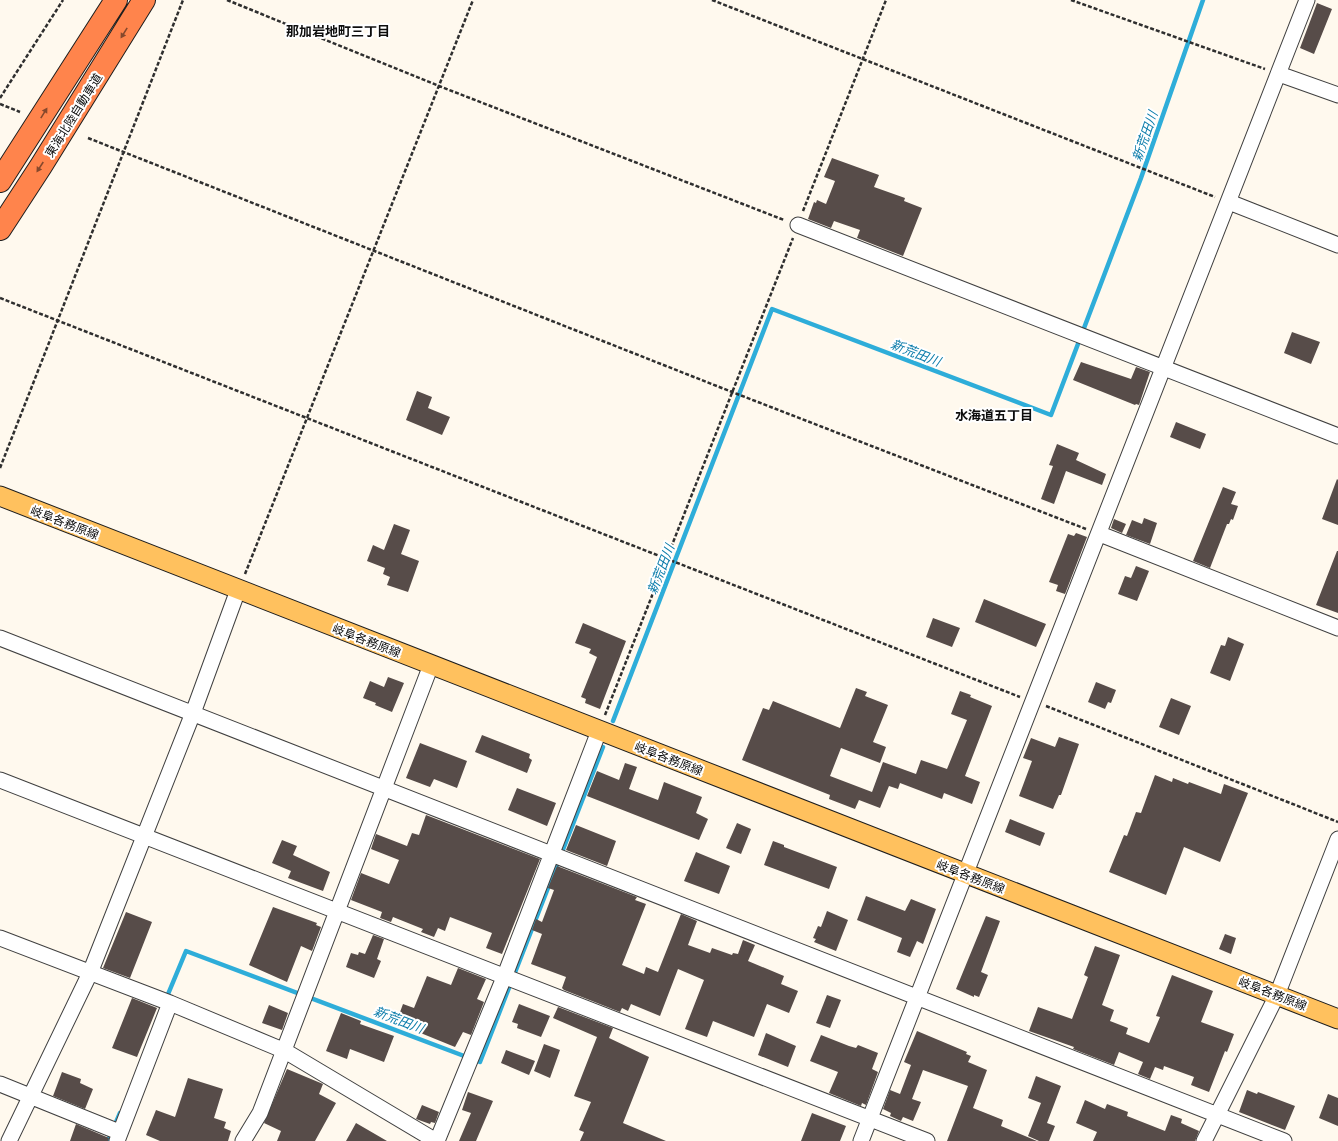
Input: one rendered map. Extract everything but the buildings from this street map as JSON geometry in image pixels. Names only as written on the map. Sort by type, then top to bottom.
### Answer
[{"type":"highway","points":[[0,181],[116,0]]},
{"type":"highway","name":"東海北陸自動車道","points":[[0,229],[144,0]]},
{"type":"main road","name":"岐阜各務原線","points":[[0,496],[1338,1019]]},
{"type":"street","points":[[861,1141],[1100,534],[1307,0]]},
{"type":"street","points":[[1279,74],[1338,95]]},
{"type":"street","points":[[1229,202],[1338,245]]},
{"type":"street","points":[[798,225],[1338,436]]},
{"type":"street","points":[[1100,534],[1338,628]]},
{"type":"street","points":[[9,1141],[90,973],[193,713],[238,590]]},
{"type":"street","points":[[0,638],[918,996],[1284,1141]]},
{"type":"street","points":[[243,1141],[260,1113],[285,1051],[337,910],[431,665]]},
{"type":"street","points":[[0,938],[165,1001],[285,1051],[437,1141],[505,976],[599,731]]},
{"type":"street","points":[[0,780],[927,1141]]},
{"type":"street","points":[[1204,1141],[1277,995],[1338,839]]},
{"type":"street","points":[[0,1084],[103,1126],[118,1135],[165,1001]]},
{"type":"path","points":[[0,98],[63,0]]},
{"type":"path","points":[[0,468],[183,0]]},
{"type":"path","points":[[227,0],[439,86],[798,225]]},
{"type":"path","points":[[238,590],[473,0]]},
{"type":"path","points":[[712,0],[864,58],[1229,202]]},
{"type":"path","points":[[864,58],[886,0]]},
{"type":"path","points":[[1071,0],[1279,74]]},
{"type":"path","points":[[0,104],[20,112]]},
{"type":"path","points":[[88,138],[733,392],[1100,534]]},
{"type":"path","points":[[0,298],[308,417],[1338,822]]},
{"type":"path","points":[[599,731],[733,392]]},
{"type":"waterway","name":"新荒田川","points":[[613,721],[772,309],[1051,415],[1141,178],[1203,0]]},
{"type":"waterway","name":"新荒田川","points":[[166,999],[186,951],[480,1062],[603,747]]},
{"type":"waterway","name":"新荒田川","points":[[108,1141],[120,1113]]},
{"type":"district","name":"那加岩地町三丁目","points":[[338,30]]},
{"type":"district","name":"水海道五丁目","points":[[994,414]]}]
